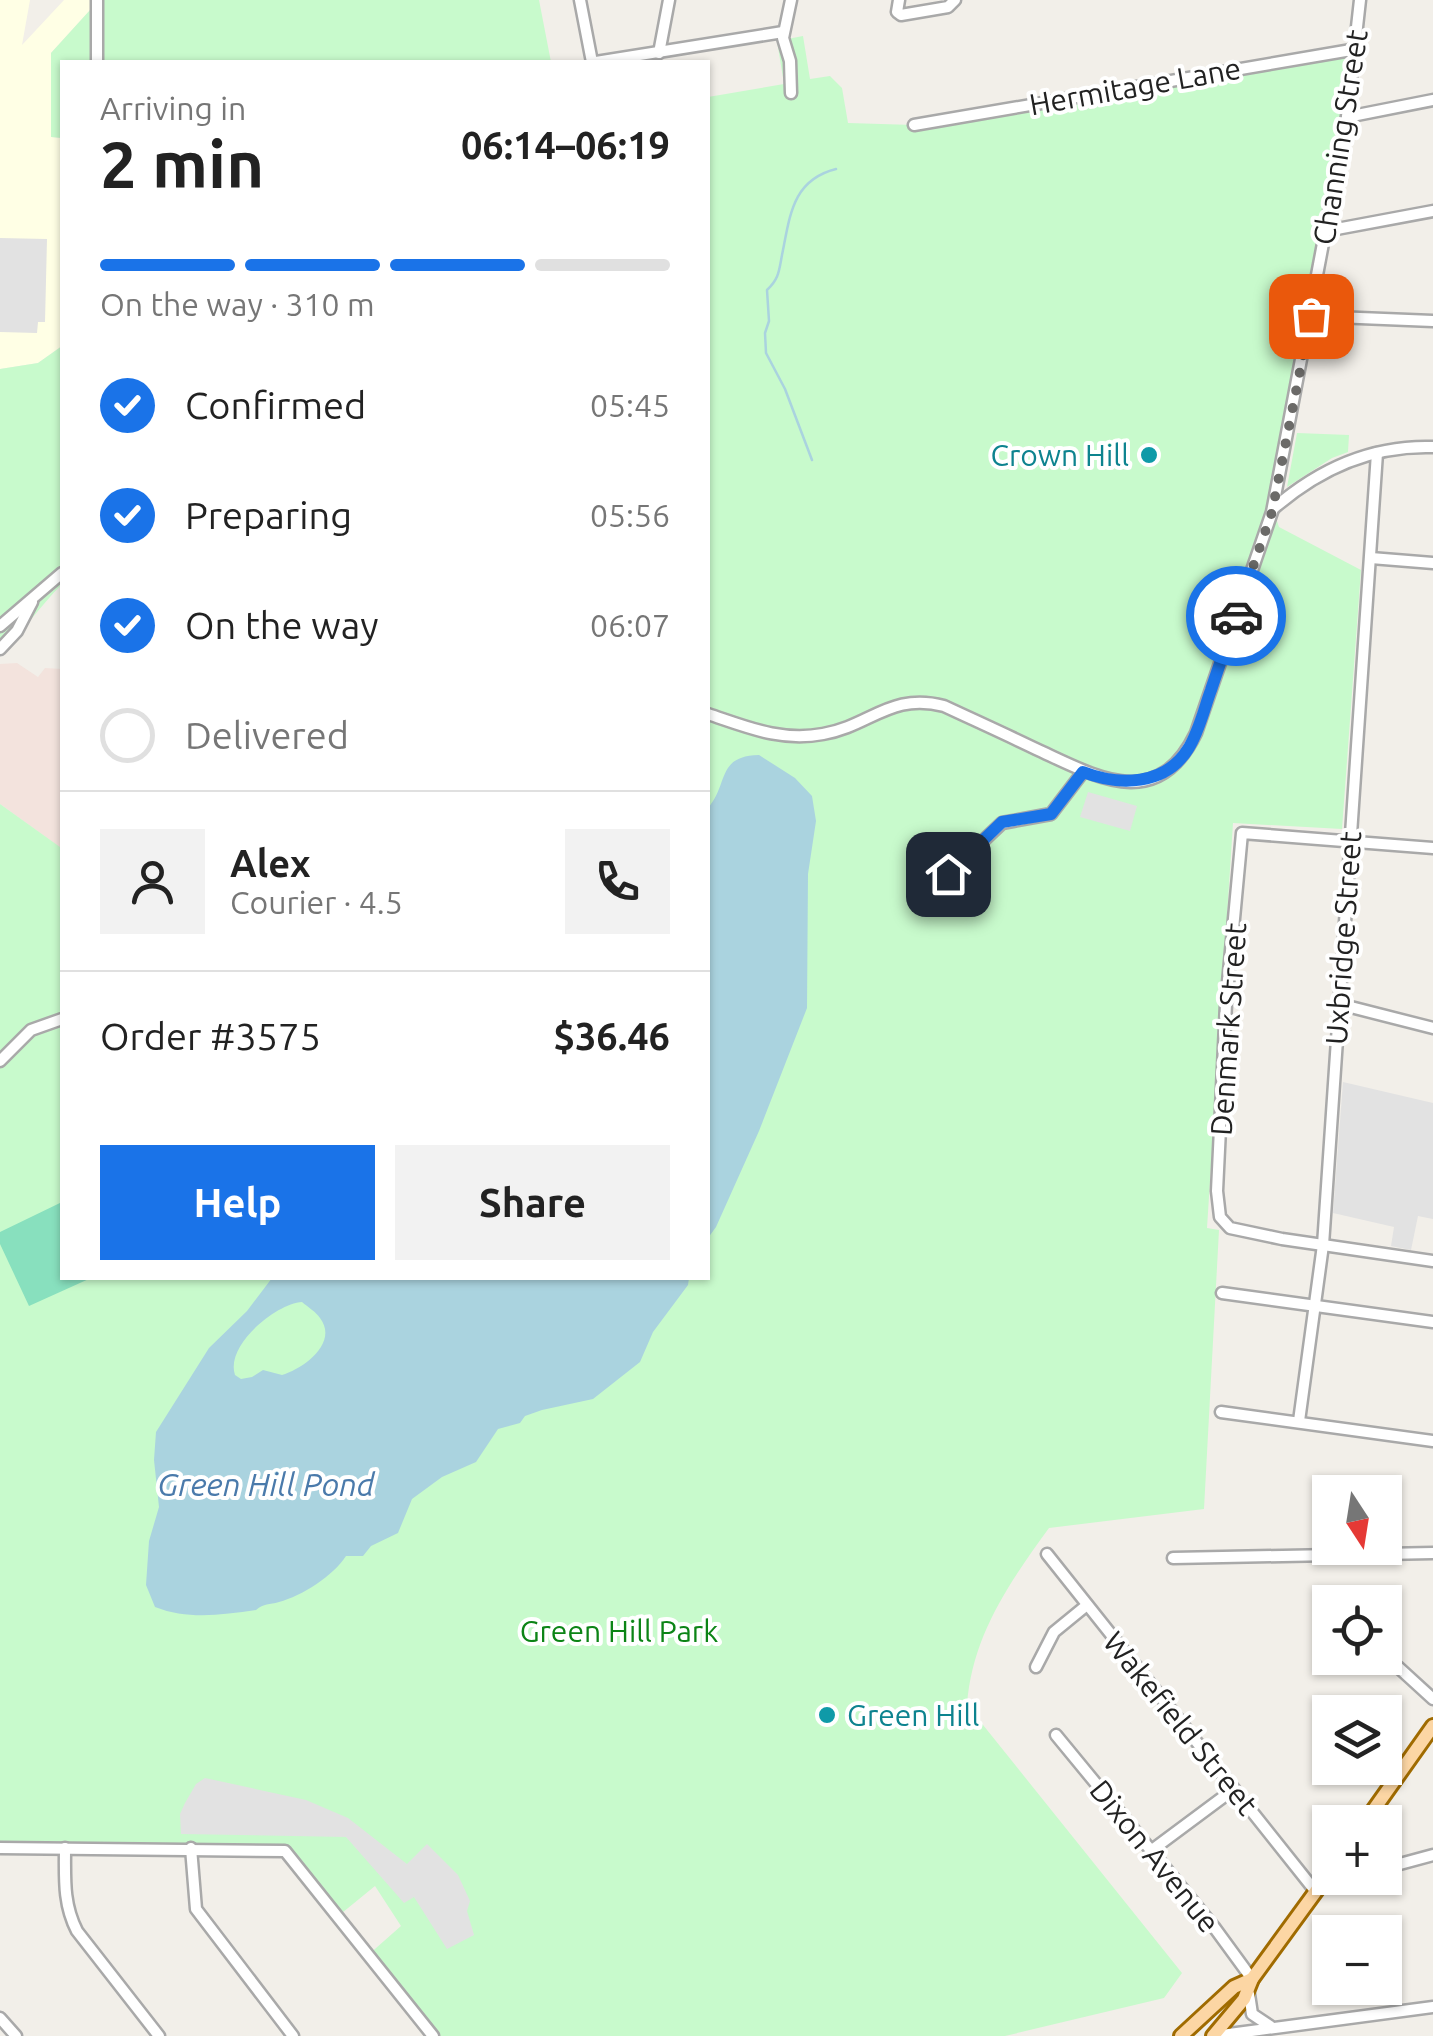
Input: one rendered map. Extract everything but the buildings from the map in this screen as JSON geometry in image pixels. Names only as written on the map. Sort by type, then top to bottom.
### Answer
[{"type":"main road","points":[[1377,1805],[1433,1726]]},
{"type":"main road","points":[[1213,2036],[1314,1895]]},
{"type":"main road","points":[[1181,2036],[1234,1986],[1250,1985]]},
{"type":"street","points":[[97,0],[97,60]]},
{"type":"street","points":[[580,0],[594,60]]},
{"type":"street","points":[[659,53],[669,0]]},
{"type":"street","points":[[791,0],[784,32],[791,93]]},
{"type":"street","points":[[898,6],[901,15],[948,6],[954,0]]},
{"type":"street","name":"Channing Street","points":[[710,715],[766,734],[799,737],[835,732],[900,703],[925,702],[944,706],[1083,772],[1114,782],[1138,781],[1161,773],[1186,752],[1273,509],[1347,117],[1360,0]]},
{"type":"street","points":[[608,60],[784,32]]},
{"type":"street","name":"Hermitage Lane","points":[[914,125],[1356,49]]},
{"type":"street","points":[[1347,117],[1433,100]]},
{"type":"street","points":[[1326,232],[1433,211]]},
{"type":"street","points":[[1311,316],[1433,321]]},
{"type":"street","points":[[1273,509],[1324,471],[1377,453],[1433,447]]},
{"type":"street","name":"Uxbridge Street","points":[[1299,1421],[1323,1246],[1377,453]]},
{"type":"street","points":[[1371,558],[1433,563]]},
{"type":"street","points":[[0,626],[60,575]]},
{"type":"street","points":[[0,649],[17,631],[31,603],[46,586]]},
{"type":"street","points":[[948,874],[1002,822],[1051,814],[1083,772]]},
{"type":"street","name":"Denmark Street","points":[[1323,1246],[1244,1232],[1224,1224],[1217,1191],[1222,1072],[1242,834],[1348,841]]},
{"type":"street","points":[[1348,841],[1433,848]]},
{"type":"street","points":[[1338,1004],[1433,1028]]},
{"type":"street","points":[[0,1061],[32,1030],[60,1020]]},
{"type":"street","points":[[1323,1246],[1433,1262]]},
{"type":"street","points":[[1222,1293],[1433,1322]]},
{"type":"street","points":[[1221,1412],[1433,1441]]},
{"type":"street","points":[[1173,1558],[1433,1553]]},
{"type":"street","name":"Wakefield Street","points":[[1047,1554],[1312,1887]]},
{"type":"street","points":[[1036,1667],[1054,1632],[1087,1605]]},
{"type":"street","points":[[1402,1672],[1433,1699]]},
{"type":"street","name":"Dixon Avenue","points":[[1056,1734],[1152,1850],[1250,1985],[1252,2014],[1276,2028]]},
{"type":"street","points":[[1152,1850],[1234,1790]]},
{"type":"street","points":[[0,1848],[285,1851],[433,2036]]},
{"type":"street","points":[[65,1848],[69,1916],[159,2036]]},
{"type":"street","points":[[191,1848],[196,1909],[294,2036]]},
{"type":"street","points":[[1402,1863],[1433,1855]]},
{"type":"street","points":[[1213,2036],[1433,2008]]},
{"type":"street","points":[[0,2018],[16,2036]]},
{"type":"shaded area","points":[[0,0],[30,0],[22,45],[64,0],[91,0],[91,9],[51,53],[51,137],[60,138],[60,347],[38,363],[0,369]]},
{"type":"shaded area","points":[[0,238],[47,239],[45,322],[38,322],[37,333],[0,332]]},
{"type":"shaded area","points":[[17,663],[38,677],[45,668],[60,669],[60,847],[0,804],[0,664]]},
{"type":"shaded area","points":[[1088,792],[1137,806],[1130,831],[1080,817]]},
{"type":"shaded area","points":[[1343,1082],[1433,1103],[1433,1219],[1418,1216],[1411,1250],[1391,1246],[1394,1227],[1333,1213]]},
{"type":"shaded area","points":[[205,1778],[306,1800],[348,1818],[407,1864],[427,1844],[458,1875],[470,1901],[467,1911],[474,1935],[447,1949],[414,1897],[404,1903],[346,1837],[181,1834],[180,1814],[196,1784]]},
{"type":"green space","points":[[91,0],[539,0],[551,60],[60,60],[60,138],[51,137],[51,53],[91,9]]},
{"type":"green space","name":"Green Hill Park","points":[[803,36],[810,79],[830,76],[842,88],[848,123],[914,125],[1357,49],[1273,509],[1279,527],[1361,570],[1342,829],[1233,823],[1207,1228],[1219,1230],[1204,1509],[1049,1528],[995,1611],[976,1656],[967,1705],[1182,1973],[1164,1998],[1005,2036],[433,2036],[367,1956],[401,1926],[375,1886],[337,1917],[285,1851],[0,1848],[0,804],[60,847],[60,1280],[710,1280],[710,97],[784,84],[777,41]]},
{"type":"green space","points":[[60,347],[60,586],[0,654],[0,369],[38,363]]},
{"type":"green space","points":[[1297,433],[1349,435],[1348,452],[1287,487]]},
{"type":"green space","points":[[60,1203],[60,1280],[87,1280],[29,1306],[0,1244],[0,1232]]},
{"type":"water","points":[[759,755],[795,778],[812,796],[816,821],[808,874],[807,1008],[759,1131],[710,1235],[710,805],[730,766],[745,757]]},
{"type":"water","name":"Green Hill Pond","points":[[270,1280],[689,1280],[653,1332],[640,1362],[593,1399],[542,1410],[525,1416],[520,1423],[498,1429],[476,1462],[442,1477],[412,1499],[398,1533],[371,1546],[363,1556],[346,1556],[307,1590],[256,1610],[180,1614],[155,1607],[146,1585],[149,1541],[159,1507],[154,1460],[156,1432],[209,1348],[247,1311]],"holes":[[[302,1302],[325,1327],[325,1337],[308,1361],[282,1375],[263,1370],[241,1379],[235,1375],[237,1352],[266,1318]]]},
{"type":"waterway","points":[[812,460],[785,389],[766,353],[767,290],[778,274],[788,227],[802,191],[821,174],[836,169]]},
{"type":"way so far","points":[[1236,616],[1272,512],[1311,316]]},
{"type":"place","name":"Crown Hill","points":[[1149,455]]},
{"type":"place","name":"Green Hill","points":[[827,1715]]},
{"type":"route","points":[[948,874],[1002,822],[1051,814],[1083,772],[1114,782],[1138,781],[1176,763],[1196,733],[1236,616]]}]
